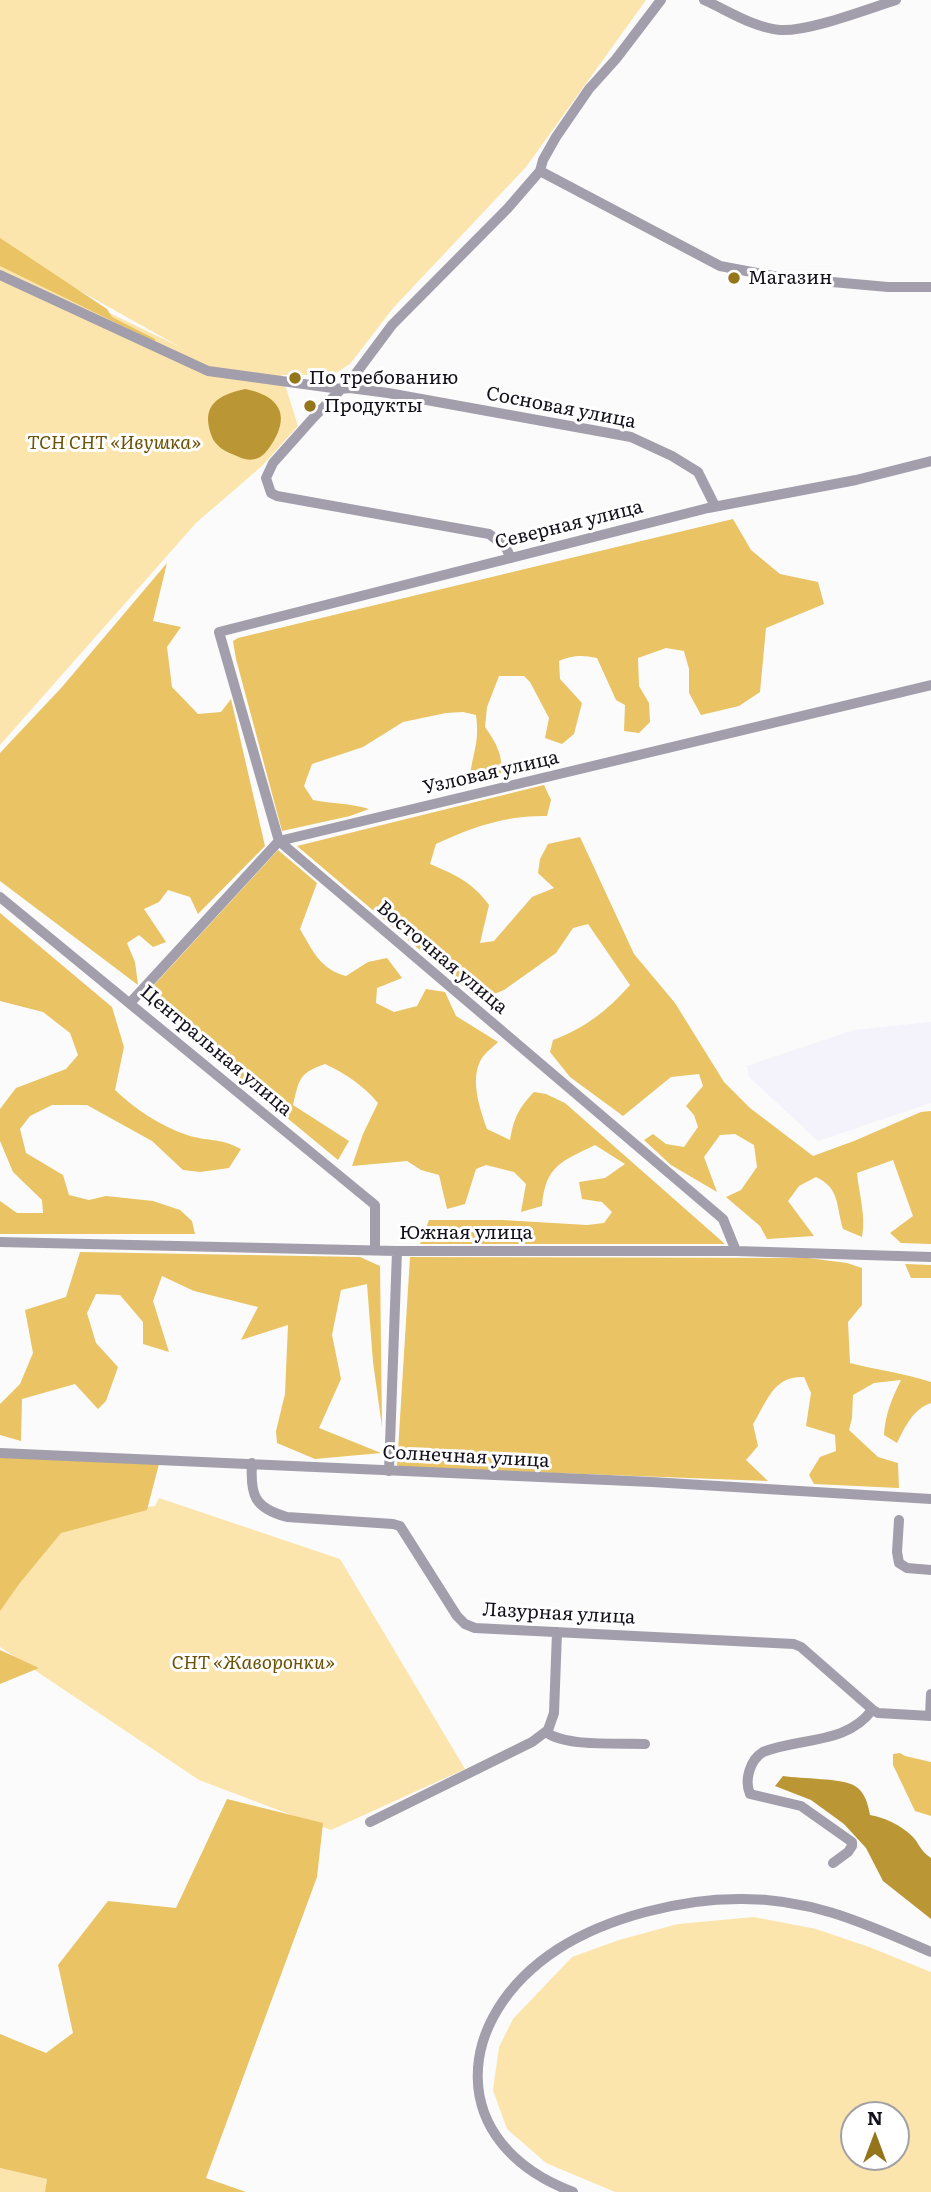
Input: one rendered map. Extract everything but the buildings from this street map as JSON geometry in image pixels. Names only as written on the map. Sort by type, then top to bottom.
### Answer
[{"type":"street","points":[[511,558],[505,546],[489,534],[271,493],[266,478],[273,463],[355,376],[392,325],[508,208],[540,171],[556,137],[589,89],[616,59],[661,0]]},
{"type":"street","points":[[704,0],[763,26],[779,30],[799,30],[897,0]]},
{"type":"street","points":[[540,171],[720,266],[773,276],[888,287],[931,288]]},
{"type":"street","name":"Сосновая улица","points":[[0,275],[208,371],[388,393],[631,437],[692,468],[702,479],[715,506]]},
{"type":"street","name":"Северная улица","points":[[279,841],[219,632],[715,506],[856,480],[931,461]]},
{"type":"street","name":"Узловая улица","points":[[279,841],[928,686]]},
{"type":"street","points":[[130,1003],[279,841]]},
{"type":"street","name":"Восточная улица","points":[[279,841],[723,1219],[736,1251]]},
{"type":"street","name":"Центральная улица","points":[[0,897],[374,1205],[375,1249]]},
{"type":"street","name":"Южная улица","points":[[0,1242],[397,1251],[736,1251],[931,1257]]},
{"type":"street","points":[[388,1471],[397,1251]]},
{"type":"street","name":"Солнечная улица","points":[[0,1453],[652,1482],[931,1499]]},
{"type":"street","name":"Лазурная улица","points":[[252,1463],[251,1487],[263,1506],[275,1514],[400,1526],[457,1616],[465,1624],[475,1628],[794,1644],[801,1647],[872,1710]]},
{"type":"street","points":[[899,1520],[899,1563],[907,1568],[931,1570]]},
{"type":"street","points":[[370,1822],[532,1742],[546,1732],[554,1713],[557,1632]]},
{"type":"street","points":[[833,1863],[848,1852],[852,1842],[801,1805],[750,1794],[748,1790],[754,1759],[763,1752],[841,1734],[857,1726],[872,1710],[878,1713],[930,1716],[931,1694]]},
{"type":"street","points":[[546,1732],[566,1740],[645,1744]]},
{"type":"street","points":[[573,2192],[533,2174],[502,2144],[486,2120],[477,2083],[479,2055],[495,2015],[522,1981],[558,1949],[647,1911],[690,1903],[738,1899],[780,1901],[821,1908],[931,1952]]},
{"type":"shaded area","points":[[0,238],[107,309],[112,317],[155,339],[155,342],[0,266]]},
{"type":"shaded area","points":[[245,389],[273,401],[278,407],[281,422],[267,451],[251,460],[226,451],[213,440],[208,417],[219,399]]},
{"type":"shaded area","points":[[733,519],[751,550],[780,574],[818,582],[824,604],[766,628],[760,692],[739,706],[701,715],[689,693],[689,669],[684,651],[666,648],[638,658],[639,686],[649,703],[650,722],[639,733],[624,731],[625,705],[616,700],[597,658],[568,658],[559,661],[560,679],[582,703],[574,734],[562,744],[545,738],[549,718],[530,682],[524,676],[499,676],[487,707],[485,727],[498,749],[501,773],[485,779],[470,779],[476,741],[476,715],[463,712],[446,713],[403,722],[363,747],[312,764],[304,786],[313,800],[369,809],[350,816],[282,831],[233,641]]},
{"type":"shaded area","points":[[167,563],[153,621],[181,627],[167,647],[172,687],[198,714],[221,712],[231,699],[265,846],[198,914],[190,897],[168,890],[159,902],[144,909],[166,942],[153,947],[139,935],[127,943],[135,962],[138,985],[0,881],[0,753],[62,687]]},
{"type":"shaded area","points":[[544,785],[551,800],[547,816],[490,823],[436,844],[430,864],[463,880],[489,905],[480,943],[494,941],[532,897],[554,888],[538,873],[540,859],[548,844],[580,837],[634,954],[675,1003],[724,1082],[750,1108],[813,1156],[921,1112],[931,1111],[931,1244],[901,1243],[890,1233],[913,1216],[893,1160],[857,1173],[863,1213],[862,1237],[843,1229],[833,1192],[824,1181],[816,1177],[799,1186],[788,1201],[814,1236],[767,1239],[760,1226],[726,1197],[741,1190],[757,1167],[754,1145],[735,1134],[720,1135],[704,1157],[717,1192],[671,1165],[644,1140],[653,1134],[666,1144],[684,1147],[698,1127],[694,1115],[686,1106],[703,1086],[699,1074],[671,1077],[623,1116],[570,1077],[550,1052],[553,1040],[595,1018],[630,985],[588,924],[573,928],[556,953],[504,990],[479,1000],[297,846]]},
{"type":"shaded area","points":[[278,850],[317,883],[300,929],[313,952],[324,964],[346,976],[368,962],[387,958],[402,978],[377,988],[376,1003],[394,1012],[417,1006],[426,989],[445,992],[456,1016],[498,1042],[482,1058],[476,1075],[477,1093],[487,1129],[510,1140],[518,1114],[534,1092],[546,1094],[565,1103],[725,1244],[420,1244],[429,1220],[502,1220],[587,1225],[604,1223],[612,1212],[602,1202],[582,1199],[579,1182],[605,1178],[625,1164],[595,1145],[557,1166],[547,1182],[542,1206],[521,1212],[526,1184],[514,1172],[486,1165],[476,1169],[465,1204],[447,1209],[439,1175],[421,1170],[407,1161],[352,1166],[378,1103],[354,1080],[325,1064],[316,1067],[301,1078],[293,1105],[349,1141],[338,1160],[142,998]]},
{"type":"shaded area","points":[[0,913],[112,1007],[124,1047],[115,1090],[139,1110],[167,1127],[241,1149],[229,1168],[200,1172],[183,1170],[152,1141],[87,1105],[52,1105],[30,1116],[20,1129],[26,1153],[63,1175],[69,1195],[89,1200],[106,1196],[153,1201],[180,1210],[192,1221],[195,1234],[0,1234],[0,1201],[17,1213],[43,1213],[42,1200],[13,1172],[0,1141],[0,1109],[16,1088],[66,1069],[78,1055],[70,1033],[43,1012],[0,1001]]},
{"type":"shaded area","points":[[931,1022],[931,1103],[818,1141],[749,1077],[747,1066],[854,1030]]},
{"type":"shaded area","points":[[80,1252],[360,1257],[380,1266],[382,1427],[373,1362],[367,1284],[341,1290],[332,1335],[341,1379],[319,1428],[381,1453],[315,1459],[277,1443],[276,1431],[285,1394],[288,1325],[241,1340],[258,1307],[194,1291],[162,1276],[153,1301],[169,1352],[143,1344],[143,1322],[120,1295],[96,1294],[87,1313],[96,1343],[118,1367],[106,1401],[98,1409],[75,1384],[22,1399],[21,1441],[0,1435],[0,1404],[20,1384],[33,1353],[25,1310],[66,1297]]},
{"type":"shaded area","points":[[410,1257],[808,1258],[847,1263],[862,1268],[862,1305],[848,1322],[850,1363],[931,1382],[931,1403],[914,1414],[897,1443],[884,1435],[890,1407],[901,1380],[874,1383],[853,1395],[849,1430],[878,1457],[898,1463],[899,1488],[814,1484],[809,1475],[820,1457],[836,1451],[835,1435],[806,1426],[811,1393],[804,1377],[778,1385],[753,1424],[758,1446],[746,1460],[768,1481],[397,1467]]},
{"type":"shaded area","points":[[905,1264],[931,1265],[931,1278],[911,1278]]},
{"type":"shaded area","points":[[0,1457],[159,1464],[147,1510],[61,1533],[0,1611]]},
{"type":"shaded area","points":[[0,1650],[39,1668],[0,1684]]},
{"type":"shaded area","points":[[900,1753],[931,1762],[931,1816],[915,1811],[893,1765],[893,1754]]},
{"type":"shaded area","points":[[783,1776],[849,1783],[864,1795],[870,1815],[892,1822],[912,1836],[931,1858],[931,1919],[883,1881],[866,1848],[844,1824],[811,1800],[775,1786]]},
{"type":"shaded area","points":[[227,1799],[323,1823],[317,1877],[206,2178],[246,2192],[45,2192],[47,2179],[0,2168],[0,2034],[46,2053],[73,2033],[58,1965],[108,1901],[176,1908]]},
{"type":"green space","name":"ТСН СНТ «Ивушка»","points":[[0,0],[646,0],[526,167],[394,307],[350,364],[333,375],[282,375],[298,426],[262,466],[196,523],[0,745],[0,260],[180,347],[0,246]]},
{"type":"green space","name":"СНТ «Жаворонки»","points":[[159,1498],[340,1559],[465,1769],[331,1830],[199,1780],[0,1647],[0,1600],[47,1539],[111,1511],[155,1506]]},
{"type":"green space","points":[[754,1917],[816,1929],[931,1972],[931,2192],[615,2192],[546,2163],[507,2129],[493,2090],[499,2047],[513,2019],[572,1957],[619,1940],[678,1924]]},
{"type":"green space","points":[[0,2168],[47,2179],[45,2192],[0,2192]]},
{"type":"place","name":"Магазин","points":[[734,278]]},
{"type":"place","name":"По требованию","points":[[295,378]]},
{"type":"place","name":"Продукты","points":[[310,406]]}]
